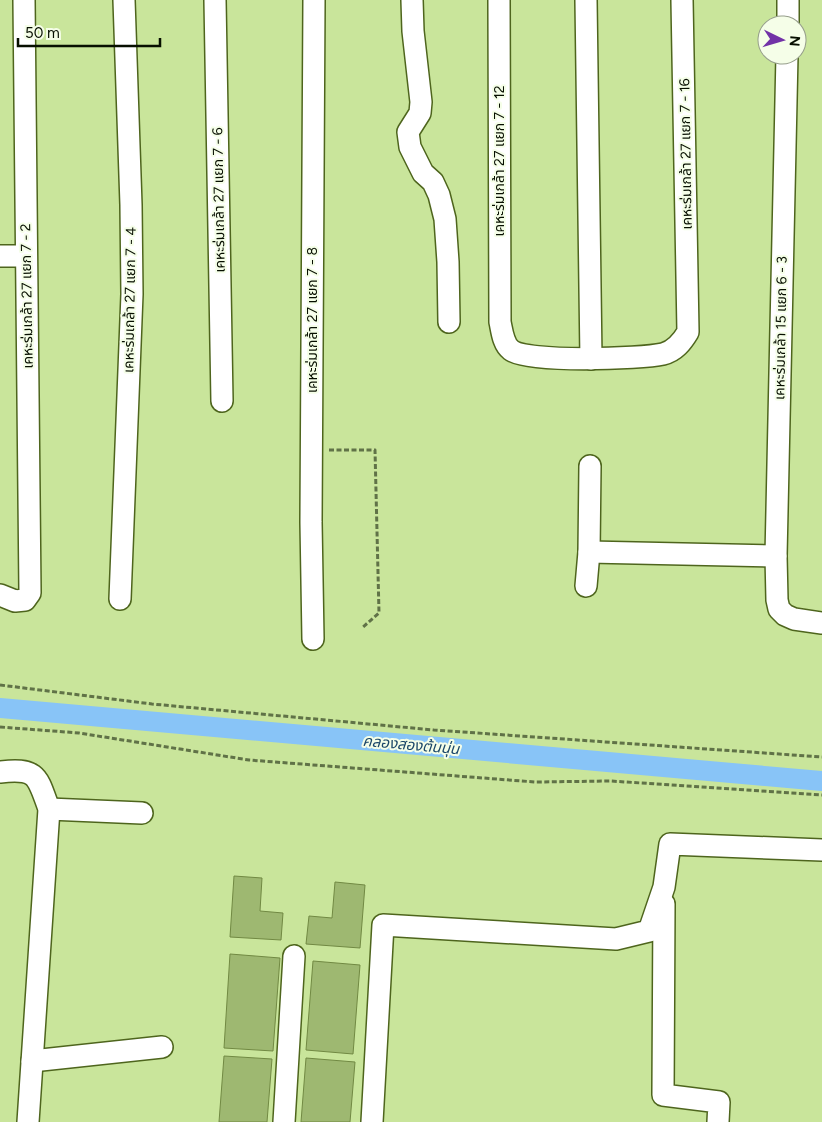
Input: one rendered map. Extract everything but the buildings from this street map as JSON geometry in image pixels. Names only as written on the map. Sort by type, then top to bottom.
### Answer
[{"type":"street","name":"เคหะร่มเกล้า 27 แยก 7 - 2","points":[[0,595],[20,601],[25,600],[30,593],[24,0]]},
{"type":"street","name":"เคหะร่มเกล้า 27 แยก 7 - 4","points":[[120,599],[132,294],[124,0]]},
{"type":"street","name":"เคหะร่มเกล้า 27 แยก 7 - 6","points":[[215,0],[222,401]]},
{"type":"street","name":"เคหะร่มเกล้า 27 แยก 7 - 8","points":[[313,639],[311,450],[314,0]]},
{"type":"street","points":[[412,0],[413,32],[421,102],[420,113],[408,132],[410,147],[423,173],[433,182],[439,195],[445,219],[449,322]]},
{"type":"street","name":"เคหะร่มเกล้า 27 แยก 7 - 12","points":[[499,0],[500,322],[505,342],[511,351],[527,356],[590,359]]},
{"type":"street","points":[[586,0],[590,359]]},
{"type":"street","name":"เคหะร่มเกล้า 27 แยก 7 - 16","points":[[590,359],[664,354],[681,345],[688,332],[682,0]]},
{"type":"street","points":[[788,0],[788,15]]},
{"type":"street","name":"เคหะร่มเกล้า 15 แยก 6 - 3","points":[[787,65],[776,556],[777,600],[779,609],[785,615],[794,619],[822,623]]},
{"type":"street","points":[[0,256],[26,256]]},
{"type":"street","points":[[586,586],[589,552],[590,466]]},
{"type":"street","points":[[589,552],[776,556]]},
{"type":"street","points":[[0,772],[20,770],[31,773],[40,784],[49,809],[28,1122]]},
{"type":"street","points":[[49,809],[142,813]]},
{"type":"street","points":[[718,1122],[719,1102],[663,1095],[664,887],[670,844],[822,850]]},
{"type":"street","points":[[372,1122],[383,925],[616,940],[649,931],[664,887]]},
{"type":"street","points":[[284,1122],[294,956]]},
{"type":"street","points":[[32,1061],[162,1047]]},
{"type":"path","points":[[311,450],[375,450],[380,613],[363,627]]},
{"type":"path","points":[[0,684],[152,704],[434,730],[822,757]]},
{"type":"path","points":[[0,726],[79,732],[230,758],[278,763],[535,782],[611,781],[822,795]]},
{"type":"waterway","name":"คลองสองต้นนุ่น","points":[[0,708],[822,781]]}]
